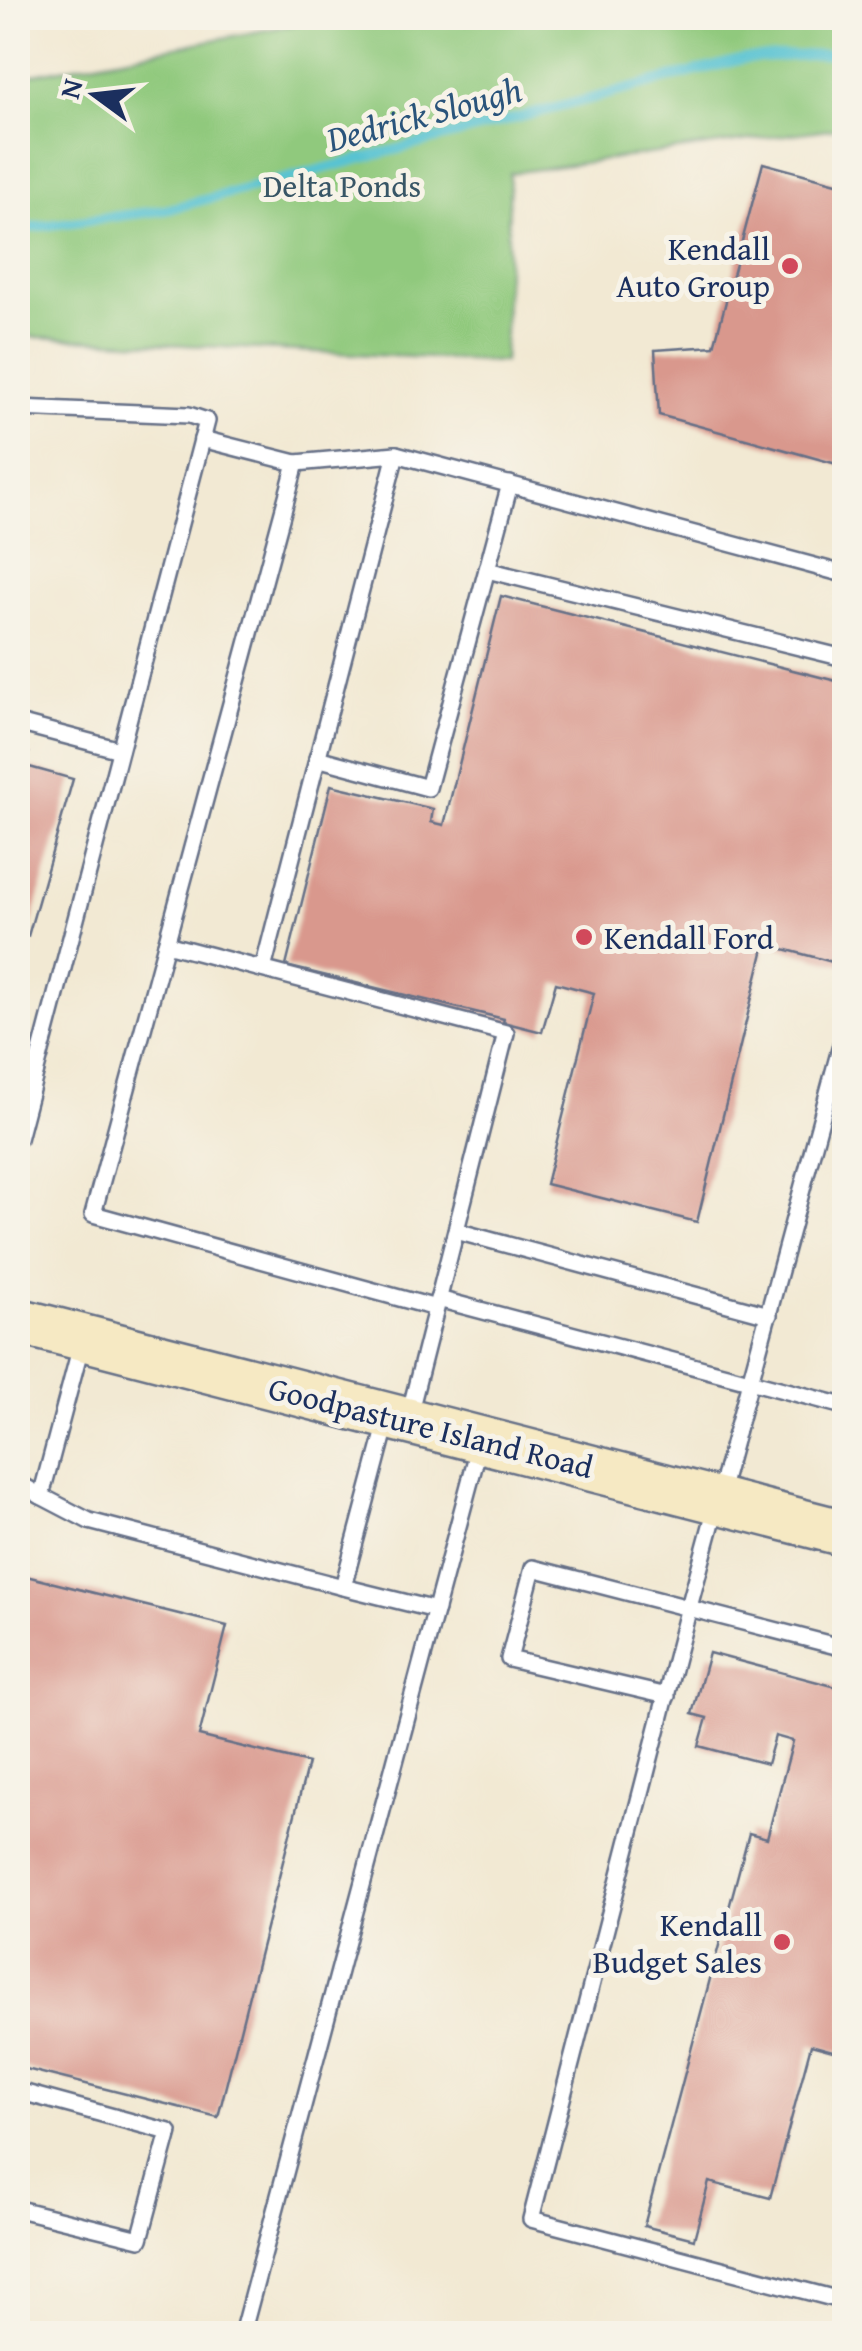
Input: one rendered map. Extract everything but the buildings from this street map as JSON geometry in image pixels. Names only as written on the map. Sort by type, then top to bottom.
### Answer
[{"type":"main road","name":"Goodpasture Island Road","points":[[18,1321],[844,1533]]},
{"type":"lane","points":[[18,408],[189,415],[207,420],[18,1139]]},
{"type":"lane","points":[[202,439],[296,462],[396,454],[844,574]]},
{"type":"lane","points":[[264,969],[396,454]]},
{"type":"lane","points":[[296,462],[92,1214],[844,1406]]},
{"type":"lane","points":[[317,758],[428,788],[510,484]]},
{"type":"lane","points":[[487,570],[844,658]]},
{"type":"lane","points":[[18,723],[120,750]]},
{"type":"lane","points":[[166,944],[506,1032],[437,1303],[343,1587]]},
{"type":"lane","points":[[844,1034],[689,1607],[531,2219],[844,2301]]},
{"type":"lane","points":[[456,1231],[769,1315]]},
{"type":"lane","points":[[40,1496],[83,1338]]},
{"type":"lane","points":[[242,2334],[481,1441]]},
{"type":"lane","points":[[18,1483],[89,1521],[436,1610]]},
{"type":"lane","points":[[667,1696],[509,1659],[534,1568],[844,1648]]},
{"type":"lane","points":[[18,2091],[169,2132],[140,2239],[18,2210]]},
{"type":"lane","points":[[18,2325],[47,2334]]},
{"type":"green space","name":"Delta Ponds","points":[[328,18],[844,18],[844,127],[510,173],[504,362],[18,336],[18,77]]},
{"type":"waterway","name":"Dedrick Slough","points":[[18,229],[165,210],[743,59],[844,53]]},
{"type":"place","name":"Kendall Auto Group","points":[[790,266]]},
{"type":"place","name":"Kendall Ford","points":[[584,937]]},
{"type":"place","name":"Kendall Budget Sales","points":[[782,1942]]}]
